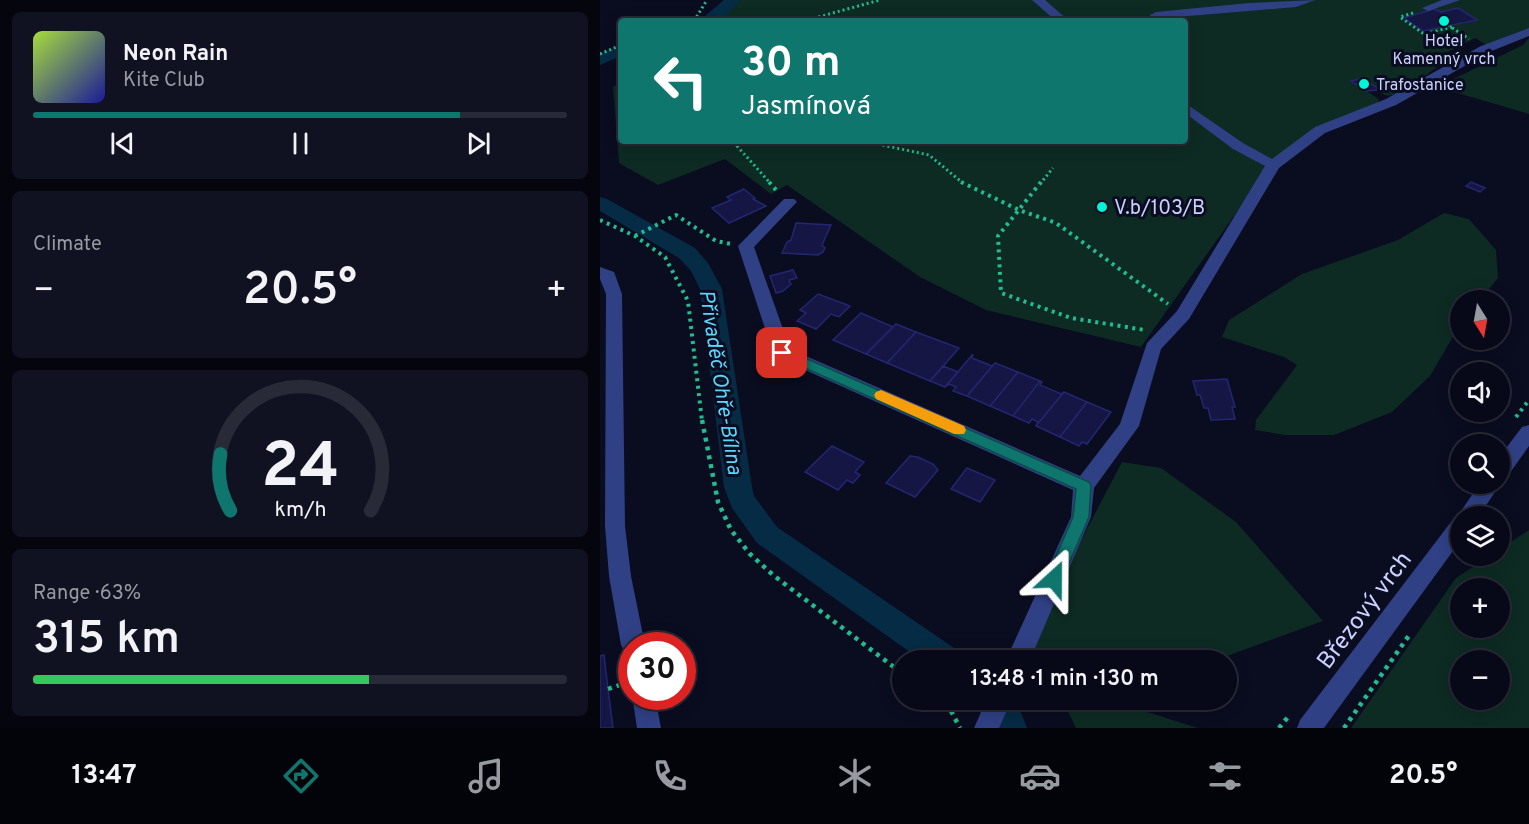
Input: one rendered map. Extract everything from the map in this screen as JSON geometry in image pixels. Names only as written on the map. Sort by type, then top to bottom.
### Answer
[{"type":"street","points":[[1038,0],[1059,18]]},
{"type":"street","points":[[1158,18],[1156,15],[1296,4],[1308,0]]},
{"type":"street","points":[[1428,8],[1454,0]]},
{"type":"street","points":[[1022,650],[1081,517],[1084,486],[1129,426],[1153,347],[1183,315],[1273,165],[1320,130],[1413,92],[1485,49],[1529,32]]},
{"type":"street","points":[[1188,109],[1238,146],[1273,165]]},
{"type":"street","points":[[789,202],[746,246],[782,353],[1084,486]]},
{"type":"street","points":[[600,272],[608,276],[614,294],[615,526],[620,576],[631,632]]},
{"type":"street","points":[[1510,458],[1529,432]]},
{"type":"street","name":"Březový vrch","points":[[1310,728],[1450,539]]},
{"type":"street","points":[[643,710],[649,728]]},
{"type":"street","points":[[986,728],[995,710]]},
{"type":"path","points":[[697,18],[707,0]]},
{"type":"path","points":[[815,18],[880,0]]},
{"type":"path","points":[[1448,25],[1485,49]]},
{"type":"path","points":[[600,54],[618,46]]},
{"type":"path","points":[[737,144],[789,202]]},
{"type":"path","points":[[877,144],[929,155],[962,183],[1019,210],[1056,223],[1183,315]]},
{"type":"path","points":[[1053,168],[998,236],[1001,293],[1071,318],[1167,333]]},
{"type":"path","points":[[635,236],[676,215],[716,241],[746,246]]},
{"type":"path","points":[[600,220],[635,236],[665,257],[688,302],[697,387],[711,475],[718,502],[731,530],[750,554],[773,575],[892,666]]},
{"type":"path","points":[[1344,728],[1410,633]]},
{"type":"path","points":[[608,689],[618,689]]},
{"type":"path","points":[[951,710],[960,728]]},
{"type":"green space","points":[[738,0],[1529,0],[1529,29],[1487,45],[1475,38],[1434,59],[1439,66],[1398,94],[1385,95],[1363,78],[1352,81],[1377,98],[1379,100],[1377,104],[1330,122],[1263,175],[1141,347],[986,310],[920,277],[787,185],[771,194],[725,159],[658,185],[619,163],[613,87],[618,84],[618,144],[1188,144],[1188,18],[718,18],[725,14]]},
{"type":"green space","points":[[1529,38],[1529,114],[1437,87],[1523,45]]},
{"type":"green space","points":[[1444,213],[1469,219],[1496,250],[1498,278],[1488,290],[1450,290],[1450,342],[1430,376],[1392,412],[1334,435],[1285,435],[1255,430],[1256,420],[1297,365],[1284,357],[1222,337],[1229,320],[1302,274],[1398,240]]},
{"type":"green space","points":[[1122,462],[1161,468],[1236,522],[1323,621],[1237,652],[1237,650],[1034,650],[1068,565]]},
{"type":"green space","points":[[1529,530],[1529,728],[1351,728],[1450,587],[1450,638],[1510,638],[1510,578],[1456,578],[1474,566],[1510,566],[1510,542]]},
{"type":"green space","points":[[1067,710],[1141,710],[1198,728],[1076,728]]},
{"type":"building","points":[[1458,8],[1477,20],[1423,31],[1404,18],[1434,9],[1441,12]]},
{"type":"building","name":"Trafostanice","points":[[1363,78],[1377,90],[1366,91],[1351,81]]},
{"type":"building","points":[[1471,182],[1485,188],[1480,192],[1466,186]]},
{"type":"building","points":[[744,189],[755,198],[753,199],[766,206],[729,223],[712,208],[731,200],[727,197]]},
{"type":"building","points":[[796,223],[831,225],[822,245],[825,248],[823,252],[818,255],[782,253],[787,242],[791,240]]},
{"type":"building","points":[[793,270],[797,278],[789,280],[791,284],[783,291],[776,293],[770,276]]},
{"type":"building","points":[[818,294],[850,306],[839,317],[831,314],[816,329],[797,321],[806,313],[800,310]]},
{"type":"building","points":[[861,313],[893,327],[866,354],[833,340]]},
{"type":"building","points":[[896,324],[916,332],[887,363],[866,354]]},
{"type":"building","points":[[916,332],[959,348],[930,381],[887,363]]},
{"type":"building","points":[[973,354],[972,358],[992,366],[995,363],[967,396],[953,391],[956,387],[949,384],[945,387]]},
{"type":"building","points":[[995,363],[1018,372],[990,406],[967,396]]},
{"type":"building","points":[[943,366],[958,372],[945,387],[930,381]]},
{"type":"building","points":[[1018,372],[1040,381],[1013,416],[990,406]]},
{"type":"building","points":[[1227,379],[1235,407],[1232,407],[1235,419],[1211,420],[1208,408],[1204,408],[1193,381]]},
{"type":"building","points":[[1040,381],[1042,382],[1040,385],[1061,394],[1064,392],[1036,426],[1038,422],[1032,419],[1029,423],[1013,416]]},
{"type":"building","points":[[1064,392],[1087,402],[1060,437],[1036,426]]},
{"type":"building","points":[[1087,402],[1111,412],[1087,444],[1082,442],[1079,446],[1060,437]]},
{"type":"building","points":[[832,446],[864,462],[855,472],[860,475],[853,483],[847,480],[838,490],[805,472]]},
{"type":"building","points":[[910,456],[933,464],[938,470],[915,497],[886,483]]},
{"type":"building","points":[[967,468],[995,480],[980,502],[951,489]]},
{"type":"building","points":[[604,655],[613,728],[600,728],[600,656]]},
{"type":"waterway","name":"Přivaděč Ohře-Bílina","points":[[712,18],[732,0]]},
{"type":"waterway","name":"Přivaděč Ohře-Bílina","points":[[600,60],[618,51]]},
{"type":"waterway","name":"Přivaděč Ohře-Bílina","points":[[600,203],[687,253],[700,268],[711,289],[738,487],[742,500],[767,535],[932,650]]},
{"type":"waterway","name":"Přivaděč Ohře-Bílina","points":[[998,710],[1011,728]]},
{"type":"slow traffic","points":[[881,395],[959,430]]},
{"type":"place","name":"Hotel Kamenný vrch","points":[[1444,21]]},
{"type":"place","name":"Trafostanice","points":[[1364,84]]},
{"type":"place","name":"V.b/103/B","points":[[1102,207]]},
{"type":"route","points":[[782,353],[894,400],[1084,486],[1081,517],[1054,579]]}]
